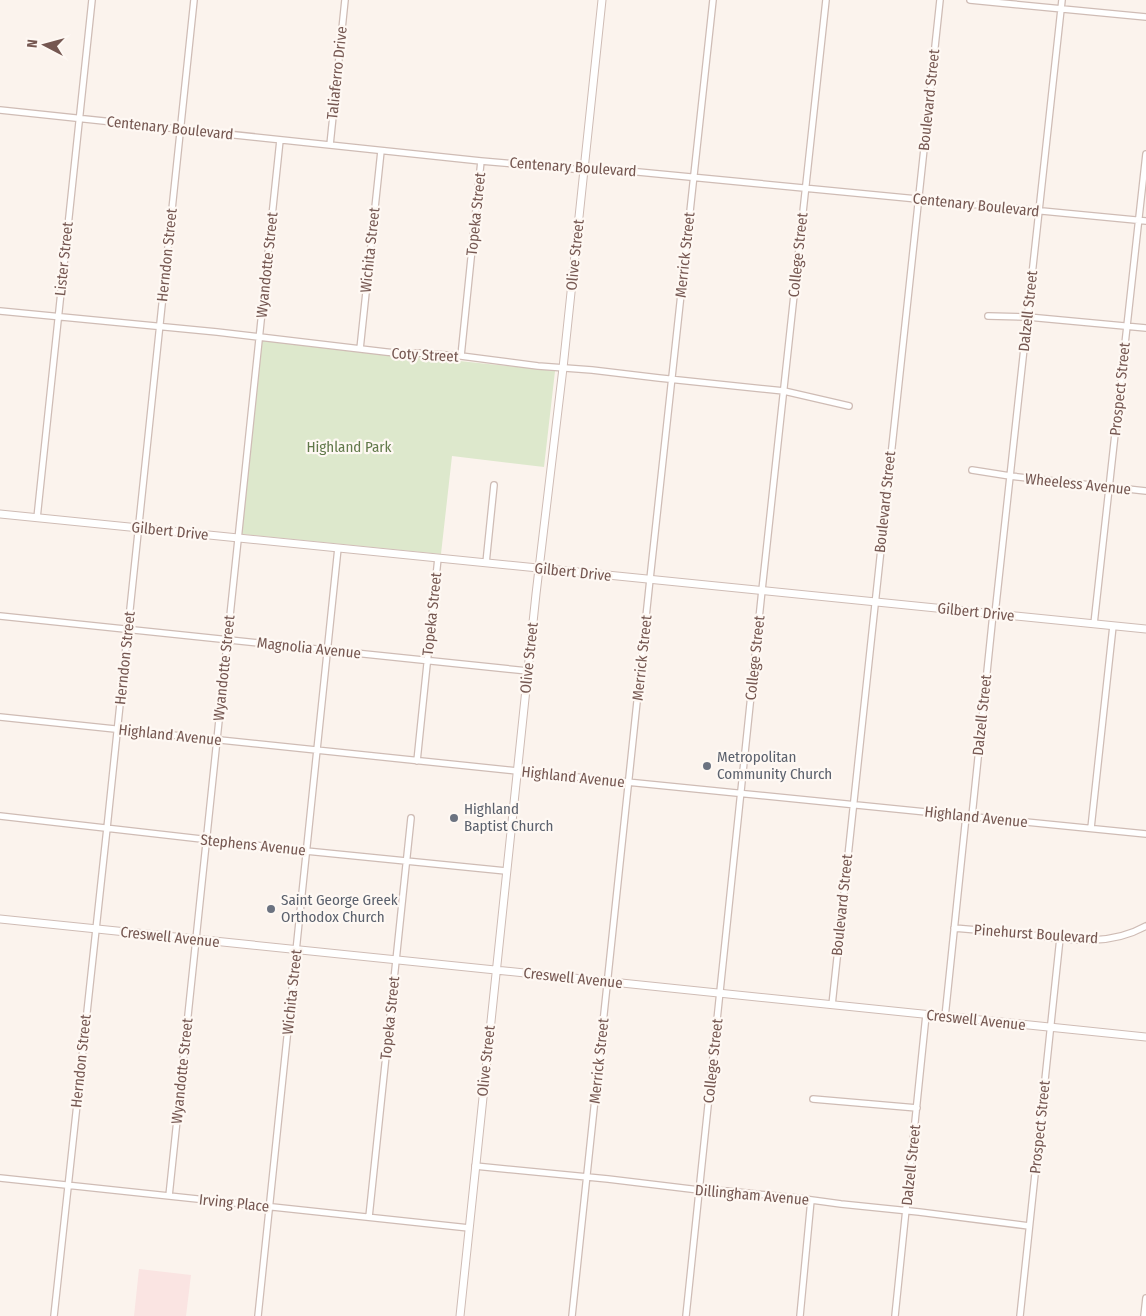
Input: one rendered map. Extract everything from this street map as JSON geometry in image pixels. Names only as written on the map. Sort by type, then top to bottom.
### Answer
[{"type":"street","name":"Lister Street","points":[[37,518],[92,0]]},
{"type":"street","name":"Herndon Street","points":[[54,1316],[194,0]]},
{"type":"street","name":"Taliaferro Drive","points":[[330,145],[345,0]]},
{"type":"street","name":"Olive Street","points":[[460,1316],[506,871],[602,0]]},
{"type":"street","name":"Merrick Street","points":[[572,1316],[713,0]]},
{"type":"street","name":"College Street","points":[[686,1316],[826,0]]},
{"type":"street","name":"Boulevard Street","points":[[832,1005],[940,0]]},
{"type":"street","points":[[970,0],[1146,17]]},
{"type":"street","name":"Dalzell Street","points":[[945,1017],[954,928],[1010,476],[1062,0]]},
{"type":"street","name":"Centenary Boulevard","points":[[0,110],[481,161],[584,170],[628,170],[1146,221]]},
{"type":"street","name":"Wyandotte Street","points":[[169,1196],[280,140]]},
{"type":"street","name":"Wichita Street","points":[[360,349],[381,150]]},
{"type":"street","name":"Prospect Street","points":[[1094,624],[1146,154]]},
{"type":"street","name":"Topeka Street","points":[[461,356],[481,161]]},
{"type":"street","name":"Coty Street","points":[[0,312],[217,332],[406,354],[461,356],[538,366],[784,391],[849,406]]},
{"type":"street","points":[[988,316],[1028,317],[1146,328]]},
{"type":"street","name":"Wheeless Avenue","points":[[972,470],[1146,491]]},
{"type":"street","points":[[486,563],[494,485]]},
{"type":"street","name":"Gilbert Drive","points":[[0,514],[1146,629]]},
{"type":"street","name":"Wichita Street","points":[[258,1316],[338,548]]},
{"type":"street","name":"Topeka Street","points":[[417,761],[438,558]]},
{"type":"street","name":"Magnolia Avenue","points":[[0,616],[528,671]]},
{"type":"street","points":[[1091,828],[1113,626]]},
{"type":"street","name":"Highland Avenue","points":[[0,717],[1146,834]]},
{"type":"street","name":"Stephens Avenue","points":[[0,816],[506,871]]},
{"type":"street","name":"Topeka Street","points":[[369,1217],[411,818]]},
{"type":"street","name":"Creswell Avenue","points":[[0,919],[1146,1037]]},
{"type":"street","name":"Pinehurst Boulevard","points":[[954,928],[1091,941],[1127,936],[1146,926]]},
{"type":"street","name":"Prospect Street","points":[[1020,1316],[1060,938]]},
{"type":"street","name":"Dalzell Street","points":[[895,1316],[926,1015]]},
{"type":"street","points":[[813,1099],[917,1108]]},
{"type":"street","name":"Dillingham Avenue","points":[[475,1166],[811,1200],[1029,1226]]},
{"type":"street","name":"Irving Place","points":[[0,1178],[469,1228]]},
{"type":"street","points":[[800,1316],[811,1200]]},
{"type":"street","points":[[1144,1316],[1146,1298]]},
{"type":"shaded area","points":[[139,1269],[191,1275],[186,1316],[134,1316]]},
{"type":"green space","name":"Highland Park","points":[[261,339],[555,371],[544,467],[452,456],[441,554],[241,534]]},
{"type":"place","name":"Metropolitan Community Church","points":[[707,766]]},
{"type":"place","name":"Highland Baptist Church","points":[[454,818]]},
{"type":"place","name":"Saint George Greek Orthodox Church","points":[[271,909]]}]
